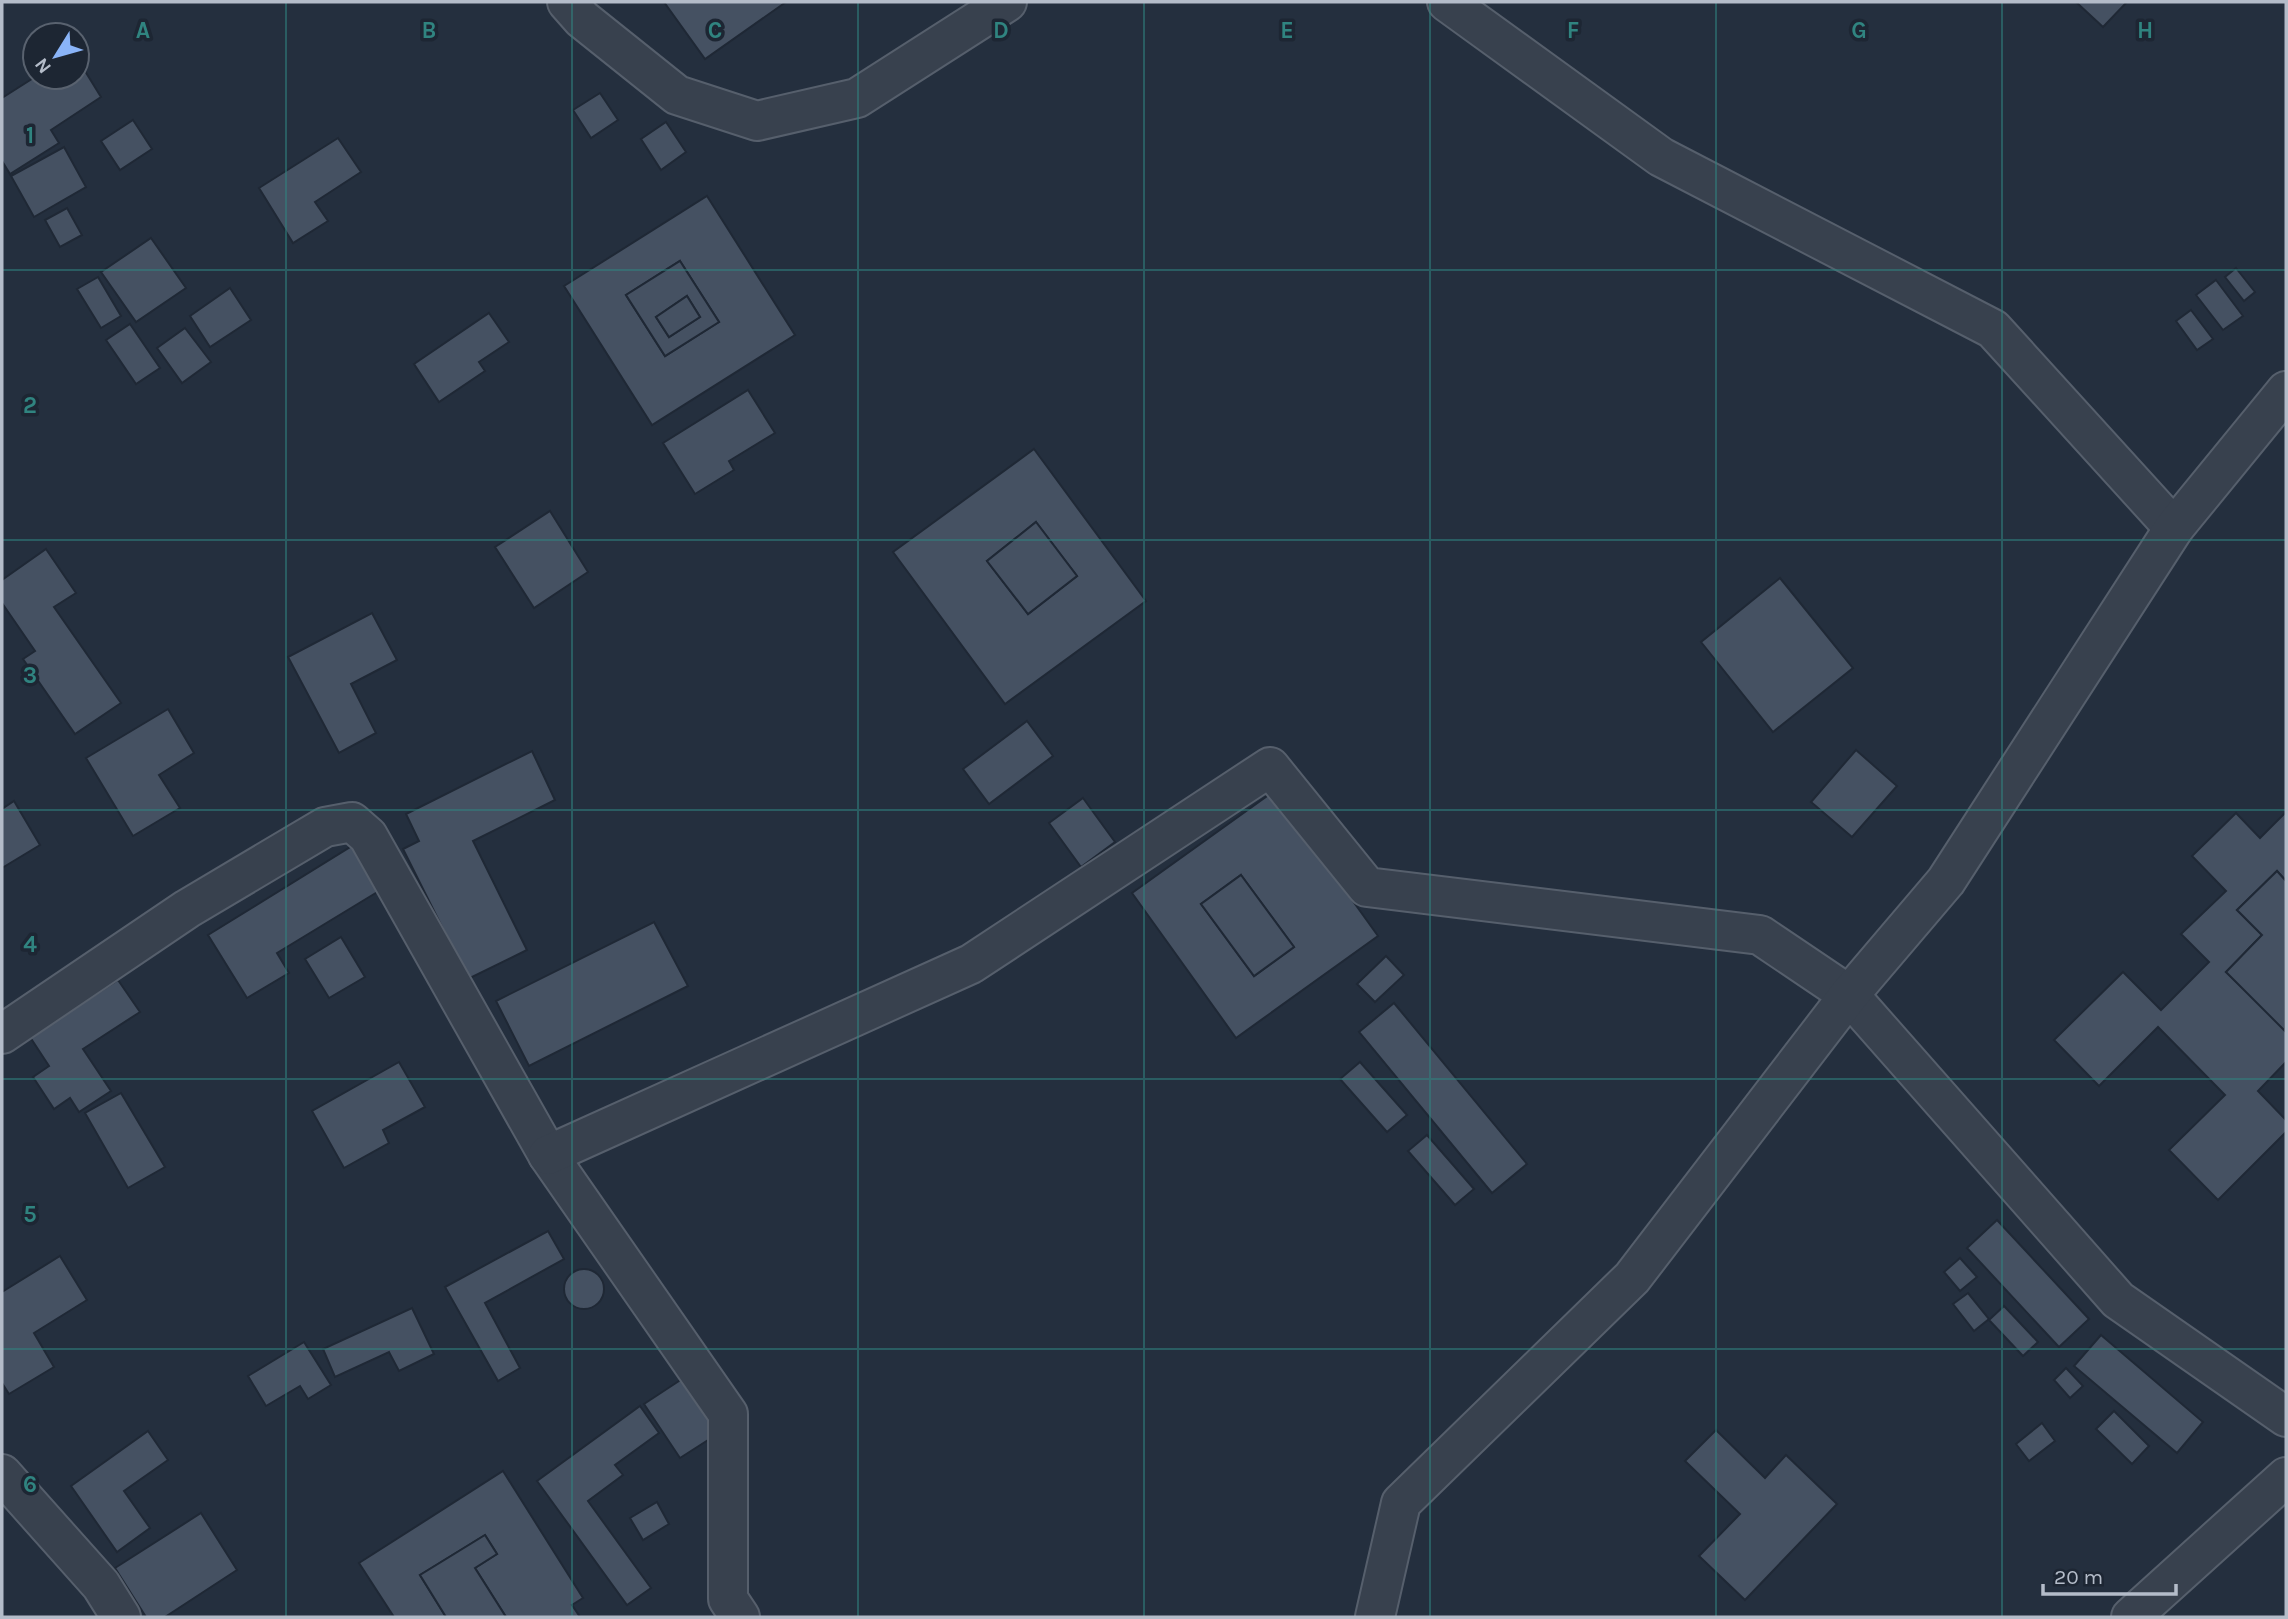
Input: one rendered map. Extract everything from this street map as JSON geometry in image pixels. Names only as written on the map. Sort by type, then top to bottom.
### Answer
[{"type":"street","points":[[567,2],[582,19],[677,95],[757,121],[857,97],[1007,2]]},
{"type":"street","points":[[1447,2],[1661,157],[1993,328],[2174,528]]},
{"type":"street","points":[[1375,1617],[1401,1503],[1632,1278],[1849,995],[1946,881],[2174,528],[2286,391]]},
{"type":"street","points":[[548,1155],[971,964],[1270,767],[1367,887],[1760,935],[1849,995],[2118,1300],[2286,1418]]},
{"type":"street","points":[[2,1034],[187,909],[325,827],[352,822],[368,836],[548,1155],[728,1414],[728,1599],[740,1617]]},
{"type":"street","points":[[2,1474],[101,1585],[121,1617]]},
{"type":"street","points":[[2131,1617],[2286,1477]]},
{"type":"building","points":[[664,2],[786,2],[705,59]]},
{"type":"building","points":[[2076,2],[2127,2],[2103,27]]},
{"type":"building","points":[[91,81],[101,97],[51,130],[59,143],[10,174],[2,161],[2,98],[21,86],[21,91],[91,91]]},
{"type":"building","points":[[600,93],[618,120],[591,138],[573,110]]},
{"type":"building","points":[[133,120],[152,149],[120,170],[101,141]]},
{"type":"building","points":[[666,122],[686,152],[661,170],[641,139]]},
{"type":"building","points":[[338,138],[361,172],[315,202],[328,221],[293,243],[259,188]]},
{"type":"building","points":[[64,147],[86,187],[34,217],[11,176]]},
{"type":"building","points":[[707,196],[795,335],[652,425],[564,286]],"holes":[[[680,261],[719,322],[665,356],[626,295]]]},
{"type":"building","points":[[67,208],[82,235],[60,247],[45,220]]},
{"type":"building","points":[[151,238],[186,288],[136,322],[101,272]]},
{"type":"building","points":[[680,261],[719,322],[665,356],[626,295]],"holes":[[[687,296],[700,317],[669,337],[656,317]]]},
{"type":"building","points":[[2236,268],[2255,292],[2244,301],[2225,277]]},
{"type":"building","points":[[98,277],[121,316],[101,328],[77,289]]},
{"type":"building","points":[[2216,280],[2243,316],[2223,330],[2196,295]]},
{"type":"building","points":[[230,288],[251,320],[210,347],[190,316]]},
{"type":"building","points":[[687,296],[700,317],[669,337],[656,317]]},
{"type":"building","points":[[2191,310],[2213,339],[2197,350],[2176,321]]},
{"type":"building","points":[[489,313],[509,342],[479,362],[485,371],[439,402],[414,364]]},
{"type":"building","points":[[130,324],[160,368],[136,384],[106,340]]},
{"type":"building","points":[[185,328],[211,362],[182,383],[157,348]]},
{"type":"building","points":[[748,390],[775,433],[729,461],[734,470],[695,494],[663,443]]},
{"type":"building","points":[[1034,449],[1146,601],[1005,704],[893,552]],"holes":[[[1036,522],[1077,576],[1028,614],[987,561]]]},
{"type":"building","points":[[550,511],[588,572],[534,608],[495,547]]},
{"type":"building","points":[[1036,522],[1077,576],[1028,614],[987,561]]},
{"type":"building","points":[[46,549],[76,593],[54,607],[121,703],[75,734],[23,659],[35,651],[2,603],[2,580]]},
{"type":"building","points":[[1780,578],[1853,668],[1773,732],[1701,642]]},
{"type":"building","points":[[372,613],[397,660],[351,684],[376,733],[339,753],[288,657]]},
{"type":"building","points":[[168,709],[194,753],[159,775],[180,808],[133,836],[86,758]]},
{"type":"building","points":[[1027,721],[1053,756],[989,804],[963,769]]},
{"type":"building","points":[[1856,750],[1897,786],[1852,837],[1811,802]]},
{"type":"building","points":[[532,751],[555,800],[473,841],[527,950],[468,979],[403,849],[419,841],[406,814]]},
{"type":"building","points":[[1274,791],[1378,936],[1236,1038],[1132,893]],"holes":[[[1241,875],[1294,947],[1254,976],[1201,904]]]},
{"type":"building","points":[[1083,798],[1115,842],[1081,867],[1049,823]]},
{"type":"building","points":[[14,801],[40,845],[2,868],[2,809]]},
{"type":"building","points":[[2286,812],[2286,881],[2277,871],[2237,910],[2262,935],[2226,972],[2286,1030],[2286,1062],[2258,1091],[2286,1120],[2286,1132],[2218,1200],[2169,1150],[2225,1095],[2158,1027],[2099,1086],[2054,1040],[2123,972],[2161,1010],[2209,962],[2181,934],[2226,891],[2192,856],[2236,813],[2260,838]]},
{"type":"building","points":[[352,846],[379,891],[277,953],[289,973],[247,998],[208,935]]},
{"type":"building","points":[[2277,871],[2286,881],[2285,1031],[2226,972],[2262,935],[2237,910]]},
{"type":"building","points":[[1241,875],[1294,947],[1254,976],[1201,904]]},
{"type":"building","points":[[654,922],[688,986],[529,1066],[496,1001]]},
{"type":"building","points":[[341,937],[365,977],[329,998],[305,959]]},
{"type":"building","points":[[1386,956],[1404,975],[1375,1002],[1357,984]]},
{"type":"building","points":[[118,980],[140,1012],[83,1049],[111,1091],[79,1112],[70,1098],[54,1109],[33,1077],[49,1066],[30,1037]]},
{"type":"building","points":[[1394,1003],[1527,1164],[1492,1193],[1359,1032]]},
{"type":"building","points":[[399,1062],[425,1107],[383,1130],[389,1143],[344,1168],[312,1111]]},
{"type":"building","points":[[1360,1062],[1407,1115],[1387,1132],[1340,1079]]},
{"type":"building","points":[[121,1093],[165,1167],[128,1188],[85,1113]]},
{"type":"building","points":[[1427,1135],[1474,1189],[1455,1205],[1408,1151]]},
{"type":"building","points":[[1997,1220],[2089,1319],[2059,1347],[1967,1248]]},
{"type":"building","points":[[548,1231],[564,1259],[485,1303],[520,1368],[498,1381],[445,1287]]},
{"type":"building","points":[[60,1256],[87,1300],[34,1333],[54,1367],[9,1394],[2,1383],[2,1292]]},
{"type":"building","points":[[1960,1258],[1977,1277],[1960,1291],[1944,1272]]},
{"type":"building","points":[[584,1269],[598,1275],[604,1289],[598,1303],[584,1309],[570,1303],[564,1289],[570,1275]]},
{"type":"building","points":[[1968,1293],[1989,1319],[1974,1331],[1953,1304]]},
{"type":"building","points":[[2004,1306],[2038,1342],[2023,1356],[1989,1320]]},
{"type":"building","points":[[412,1308],[434,1354],[399,1371],[389,1352],[335,1377],[323,1349]]},
{"type":"building","points":[[2101,1335],[2203,1422],[2177,1453],[2074,1366]]},
{"type":"building","points":[[304,1342],[331,1385],[308,1399],[300,1386],[266,1406],[248,1376]]},
{"type":"building","points":[[2066,1368],[2083,1386],[2070,1398],[2054,1380]]},
{"type":"building","points":[[682,1379],[719,1433],[680,1458],[644,1404]]},
{"type":"building","points":[[640,1406],[659,1433],[615,1465],[623,1475],[588,1501],[651,1588],[627,1605],[537,1481]]},
{"type":"building","points":[[2114,1411],[2149,1446],[2132,1464],[2096,1429]]},
{"type":"building","points":[[2042,1423],[2055,1441],[2029,1461],[2016,1444]]},
{"type":"building","points":[[1716,1430],[1765,1478],[1786,1455],[1837,1504],[1745,1600],[1699,1556],[1740,1514],[1685,1461]]},
{"type":"building","points":[[148,1431],[168,1460],[124,1491],[150,1528],[117,1552],[71,1486]]},
{"type":"building","points":[[503,1471],[583,1598],[572,1605],[580,1617],[506,1617],[475,1568],[497,1554],[485,1535],[420,1575],[446,1617],[394,1617],[359,1563]]},
{"type":"building","points":[[657,1502],[669,1524],[643,1540],[630,1518]]},
{"type":"building","points":[[201,1513],[237,1570],[165,1617],[146,1617],[115,1568]]},
{"type":"building","points":[[485,1535],[497,1554],[475,1568],[506,1617],[446,1617],[420,1575]]}]
